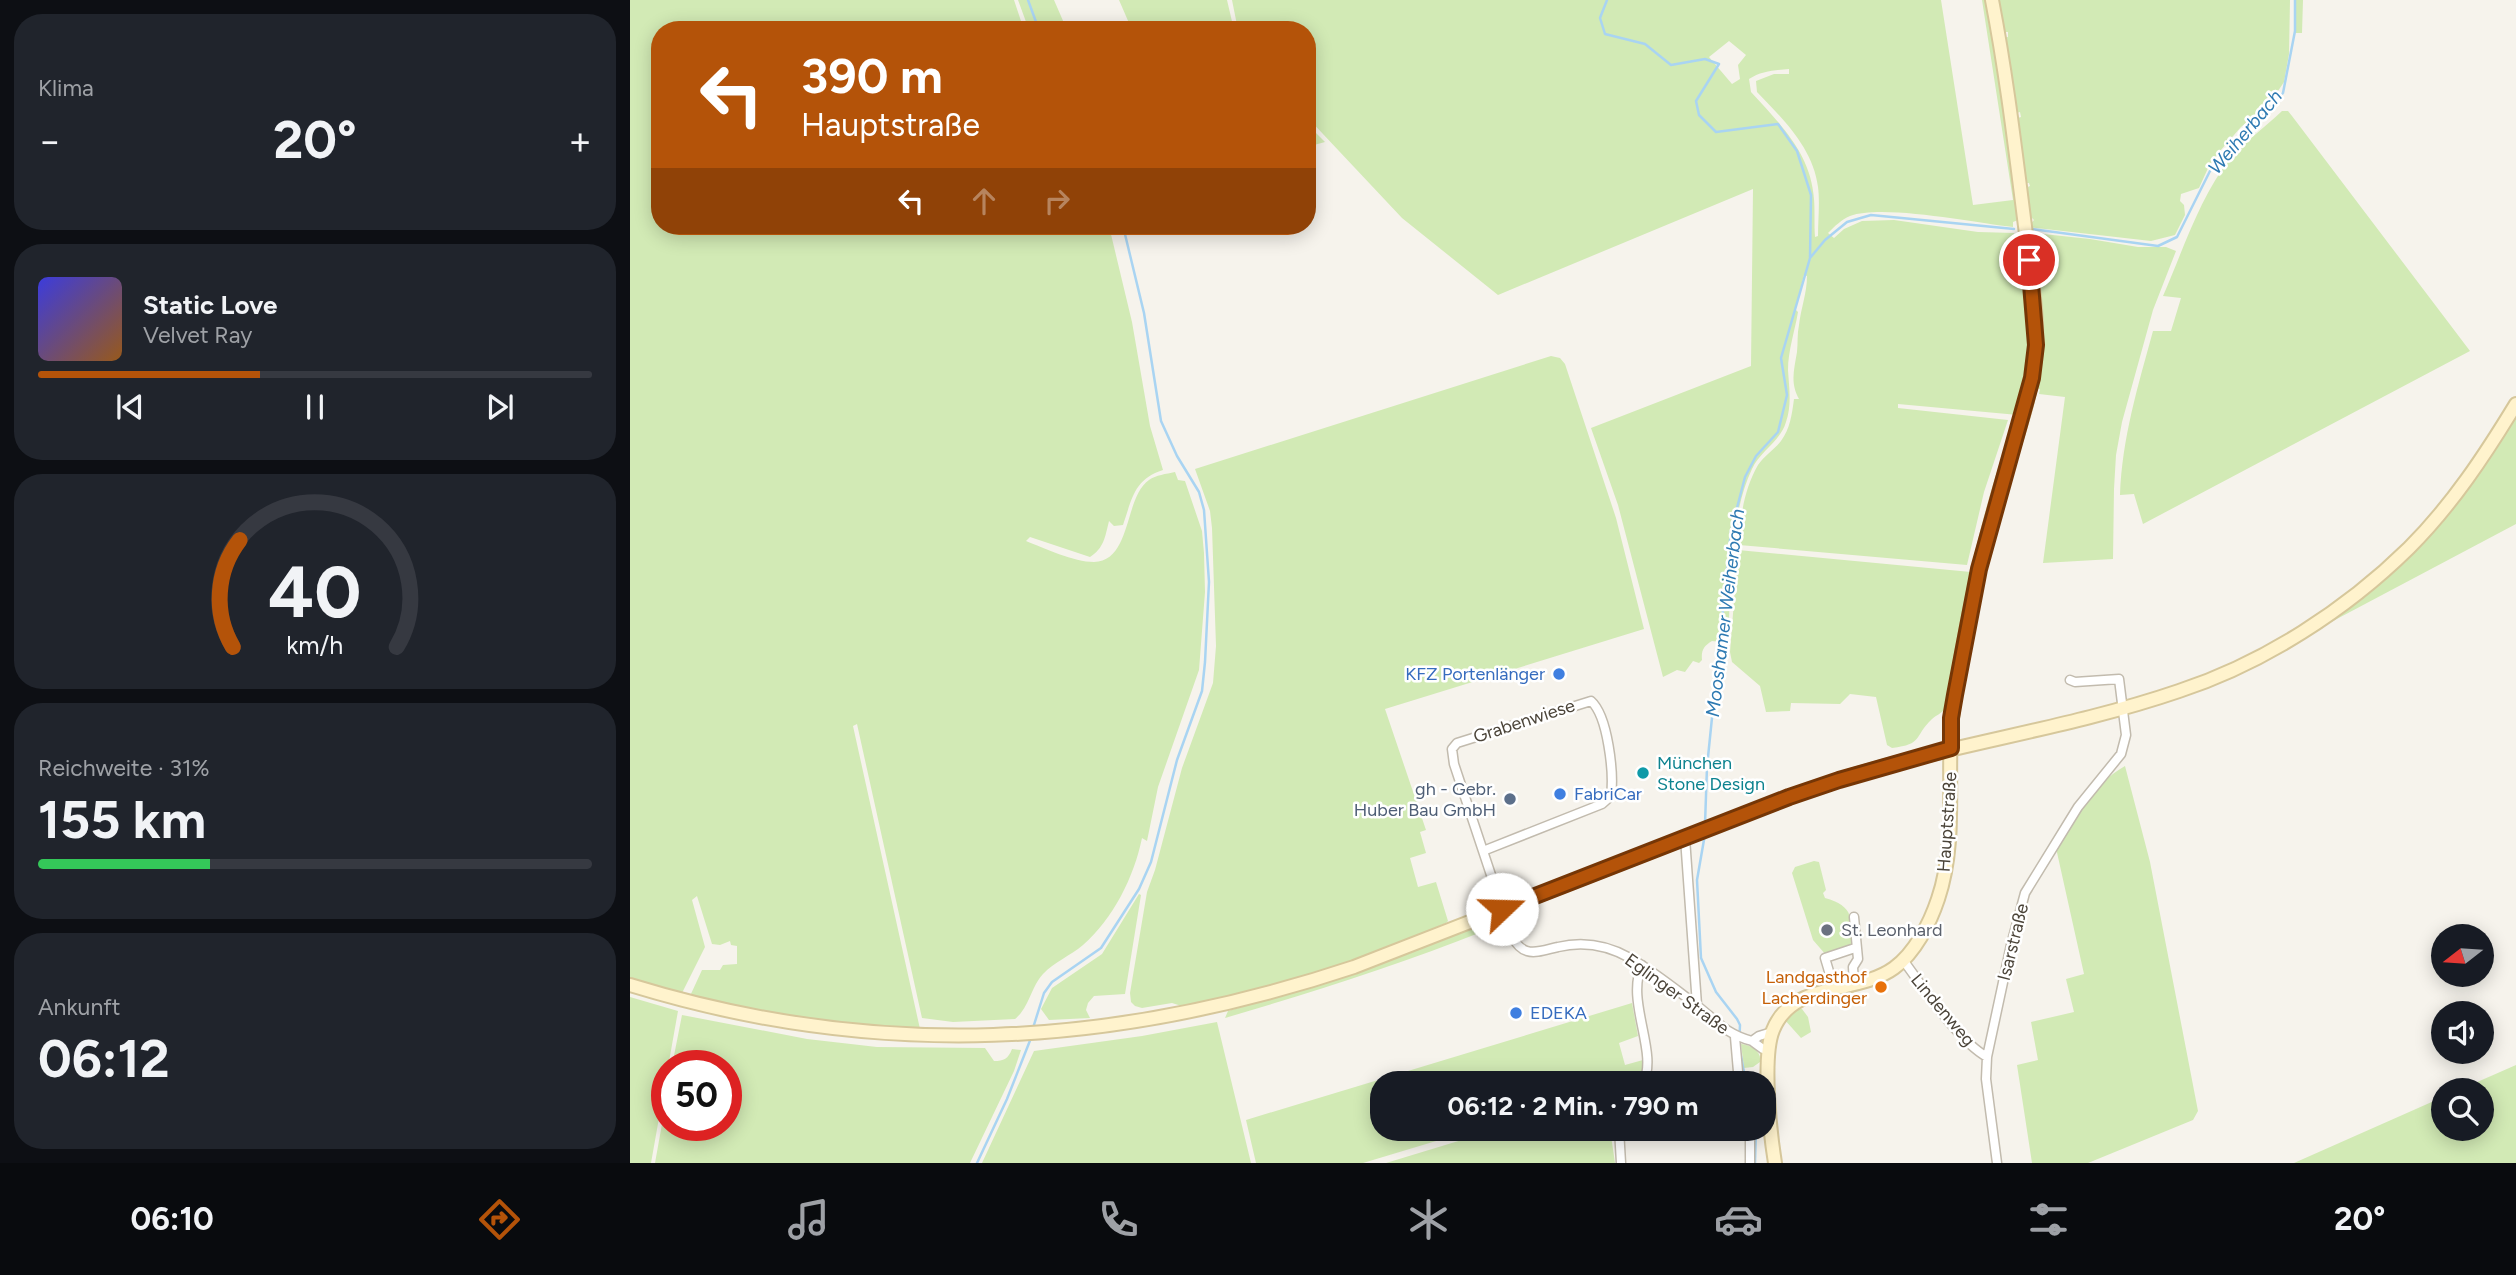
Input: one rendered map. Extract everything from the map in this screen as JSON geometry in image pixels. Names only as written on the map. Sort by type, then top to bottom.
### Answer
[{"type":"main road","name":"Hauptstraße","points":[[1772,1032],[1778,1019],[1795,1003],[1834,988],[1884,974],[1903,960],[1916,944],[1934,912],[1944,878],[1949,839],[1951,718],[1965,640],[1993,516],[2028,396],[2036,345],[2021,193],[1992,0]]},
{"type":"main road","points":[[630,985],[747,1016],[821,1028],[953,1037],[1043,1034],[1139,1023],[1246,1000],[1354,967],[1716,825],[1839,780],[1951,748],[2122,708],[2180,691],[2218,676],[2296,636],[2368,584],[2409,547],[2446,506],[2483,458],[2516,404]]},
{"type":"main road","points":[[1772,1032],[1769,1113],[1775,1163]]},
{"type":"street","name":"Isarstraße","points":[[1997,1163],[1986,1079],[1987,1057],[2025,893],[2078,807],[2121,754],[2126,735],[2119,679],[2075,682],[2070,680]]},
{"type":"street","name":"Grabenwiese","points":[[1483,850],[1602,804],[1611,796],[1606,736],[1599,712],[1591,701],[1457,743],[1452,749],[1454,764],[1502,909]]},
{"type":"street","points":[[1691,835],[1697,1005]]},
{"type":"street","name":"Eglinger Straße","points":[[1502,909],[1518,945],[1527,951],[1585,943],[1604,946],[1642,965],[1742,1038],[1770,1051]]},
{"type":"street","points":[[1854,917],[1858,959],[1853,967],[1854,984]]},
{"type":"street","points":[[1834,988],[1825,958],[1855,948]]},
{"type":"street","name":"Lindenweg","points":[[1903,960],[1945,1015],[1977,1051],[1987,1057]]},
{"type":"street","points":[[1642,965],[1637,977],[1647,1071]]},
{"type":"street","points":[[1740,1071],[1742,1038],[1772,1032]]},
{"type":"street","points":[[1620,1141],[1621,1163]]},
{"type":"street","points":[[1750,1141],[1750,1163]]},
{"type":"green space","points":[[630,0],[1014,0],[1021,21],[651,21],[651,235],[1111,235],[1132,322],[1150,426],[1163,470],[1146,479],[1135,491],[1123,525],[1114,526],[1109,521],[1101,546],[1090,557],[1030,537],[1026,541],[1077,560],[1094,562],[1106,559],[1122,540],[1135,500],[1149,480],[1175,472],[1178,480],[1185,481],[1202,531],[1204,553],[1205,592],[1199,670],[1158,787],[1147,841],[1142,838],[1128,882],[1104,923],[1078,949],[1043,974],[1024,1009],[1015,1019],[953,1022],[922,1018],[857,724],[853,726],[920,1029],[917,1031],[754,1013],[690,996],[702,970],[720,970],[723,965],[737,964],[737,946],[731,945],[730,941],[720,945],[712,944],[697,896],[692,900],[705,947],[682,993],[630,981]]},
{"type":"green space","points":[[1018,0],[1054,0],[1063,21],[1026,21]]},
{"type":"green space","points":[[1119,0],[1227,0],[1232,21],[1128,21]]},
{"type":"green space","points":[[1232,0],[1941,0],[1973,205],[2013,200],[1982,0],[1987,0],[2018,220],[2013,222],[2013,227],[1906,213],[1865,213],[1850,216],[1828,233],[1834,238],[1844,229],[1862,221],[1894,220],[1978,232],[2014,233],[2015,237],[2020,237],[2030,335],[2028,367],[2018,415],[1898,404],[1898,408],[2008,420],[1984,492],[1967,565],[1739,545],[1740,524],[1753,474],[1760,462],[1784,436],[1794,399],[1799,399],[1794,387],[1794,376],[1798,328],[1807,282],[1807,276],[1804,275],[1795,309],[1798,312],[1789,355],[1788,416],[1779,435],[1752,469],[1739,509],[1732,554],[1728,643],[1712,641],[1704,649],[1699,663],[1693,661],[1685,672],[1677,670],[1663,677],[1618,505],[1591,428],[1751,366],[1753,189],[1498,295],[1402,218],[1316,127],[1316,21],[1236,21]],"holes":[[[1729,41],[1746,55],[1738,65],[1740,79],[1732,84],[1709,57]],[[1789,69],[1789,74],[1774,74],[1756,81],[1757,92],[1795,135],[1810,160],[1819,193],[1818,236],[1815,237],[1814,199],[1807,167],[1792,140],[1751,92],[1749,79],[1754,76],[1773,70]]]},
{"type":"green space","points":[[1995,0],[2290,0],[2289,54],[2284,82],[2270,103],[2241,127],[2220,151],[2209,166],[2199,188],[2181,194],[2180,201],[2184,205],[2185,215],[2175,235],[2151,241],[2028,227],[2034,220],[2031,217],[2027,222],[2023,189],[2030,186],[2029,183],[2022,183],[2014,119],[2021,117],[2020,112],[2013,114],[2002,38],[2008,37],[2008,32],[2001,32]]},
{"type":"green space","points":[[2295,0],[2303,0],[2302,33],[2296,33]]},
{"type":"green space","points":[[2282,111],[2288,111],[2292,116],[2470,351],[2143,524],[2134,494],[2120,495],[2121,474],[2132,412],[2153,331],[2171,331],[2181,298],[2163,296],[2192,225],[2219,174],[2236,152]]},
{"type":"green space","points":[[1316,133],[1325,142],[1316,144]]},
{"type":"green space","points":[[2029,234],[2138,247],[2166,247],[2176,251],[2153,310],[2122,422],[2116,455],[2113,559],[2043,563],[2065,397],[2039,394],[2040,389],[2035,388]]},
{"type":"green space","points":[[1551,356],[1560,358],[1565,364],[1616,518],[1644,629],[1385,709],[1426,830],[1420,832],[1426,853],[1410,858],[1418,887],[1436,882],[1448,921],[1446,923],[1339,967],[1191,1009],[1172,1003],[1142,1008],[1135,1006],[1131,1002],[1130,993],[1147,892],[1182,768],[1213,683],[1216,646],[1212,528],[1210,511],[1195,469]]},
{"type":"green space","points":[[2516,416],[2516,524],[2316,630],[2378,584],[2428,538],[2469,488]]},
{"type":"green space","points":[[1738,550],[1971,572],[1945,709],[1926,725],[1914,742],[1892,748],[1887,745],[1876,697],[1850,694],[1840,704],[1791,703],[1790,711],[1766,712],[1760,686],[1732,662],[1730,652]]},
{"type":"green space","points":[[2125,766],[2150,862],[2198,1111],[2193,1120],[2088,1163],[2032,1163],[2017,1065],[2038,1060],[2031,1022],[2074,1012],[2066,979],[2084,974],[2056,848],[2095,792]]},
{"type":"green space","points":[[1819,862],[1826,890],[1823,893],[1825,898],[1846,910],[1850,915],[1852,928],[1853,946],[1826,955],[1813,940],[1792,873],[1795,867]]},
{"type":"green space","points":[[1139,894],[1141,895],[1125,994],[1094,996],[1086,1010],[1090,1018],[1049,1020],[1041,1009],[1052,988],[1102,954]]},
{"type":"green space","points":[[1481,923],[1484,931],[1452,943],[1356,978],[1225,1018],[1228,1011],[1302,989]]},
{"type":"green space","points":[[630,997],[678,1011],[671,1050],[651,1050],[651,1141],[655,1141],[651,1163],[630,1163]]},
{"type":"green space","points":[[1632,1003],[1638,1036],[1619,1043],[1625,1065],[1643,1060],[1643,1071],[1408,1071]]},
{"type":"green space","points":[[1796,1008],[1802,1009],[1808,1017],[1811,1032],[1801,1038],[1784,1019]]},
{"type":"green space","points":[[682,1015],[807,1039],[877,1047],[985,1048],[994,1061],[1005,1059],[1012,1049],[1021,1050],[1014,1071],[970,1163],[655,1163],[659,1141],[742,1141],[742,1050],[675,1050]]},
{"type":"green space","points":[[1217,1022],[1251,1163],[982,1163],[1034,1051]]},
{"type":"green space","points":[[1741,1044],[1755,1049],[1760,1062],[1753,1067],[1744,1068]]},
{"type":"green space","points":[[2516,1065],[2516,1163],[2294,1163],[2431,1102],[2431,1141],[2494,1141],[2494,1078],[2486,1078]]},
{"type":"green space","points":[[1370,1082],[1370,1141],[1436,1141],[1363,1163],[1256,1163],[1246,1120]]},
{"type":"green space","points":[[1458,1141],[1612,1141],[1615,1163],[1386,1163]]},
{"type":"waterway","points":[[1028,0],[1036,21]]},
{"type":"waterway","name":"Mooshamer Weiherbach","points":[[1607,0],[1600,18],[1605,34],[1645,44],[1671,65],[1705,59],[1719,64],[1696,101],[1699,115],[1716,132],[1778,124],[1797,151],[1811,195],[1810,258],[1781,358],[1787,395],[1778,432],[1756,456],[1745,477],[1731,531],[1707,767],[1705,824]]},
{"type":"waterway","name":"Weiherbach","points":[[2032,229],[2158,246],[2177,237],[2210,171],[2283,93],[2295,31],[2295,0]]},
{"type":"waterway","name":"Weiherbach","points":[[1810,258],[1825,240],[1847,222],[1871,215],[2014,229]]},
{"type":"waterway","points":[[1033,1028],[1044,993],[1052,982],[1101,948],[1139,889],[1151,862],[1177,760],[1202,691],[1209,582],[1204,510],[1199,492],[1177,456],[1161,421],[1144,313],[1125,235]]},
{"type":"waterway","name":"Mooshamer Weiherbach","points":[[1705,834],[1697,880],[1701,958],[1716,992],[1740,1025],[1739,1046]]},
{"type":"waterway","points":[[977,1163],[1007,1099],[1031,1038]]},
{"type":"waterway","name":"Mooshamer Weiherbach","points":[[1741,1056],[1744,1071]]},
{"type":"waterway","name":"Mooshamer Weiherbach","points":[[1755,1163],[1756,1141]]},
{"type":"place","name":"KFZ Portenlänger","points":[[1559,674]]},
{"type":"place","name":"München Stone Design","points":[[1643,773]]},
{"type":"place","name":"FabriCar","points":[[1560,794]]},
{"type":"place","name":"gh - Gebr. Huber Bau GmbH","points":[[1510,799]]},
{"type":"place","name":"St. Leonhard","points":[[1827,930]]},
{"type":"place","name":"Landgasthof Lacherdinger","points":[[1881,987]]},
{"type":"place","name":"EDEKA","points":[[1516,1013]]},
{"type":"route","points":[[1502,909],[1789,797],[1951,748],[1951,718],[1979,569],[2032,378],[2036,345],[2029,260]]}]
